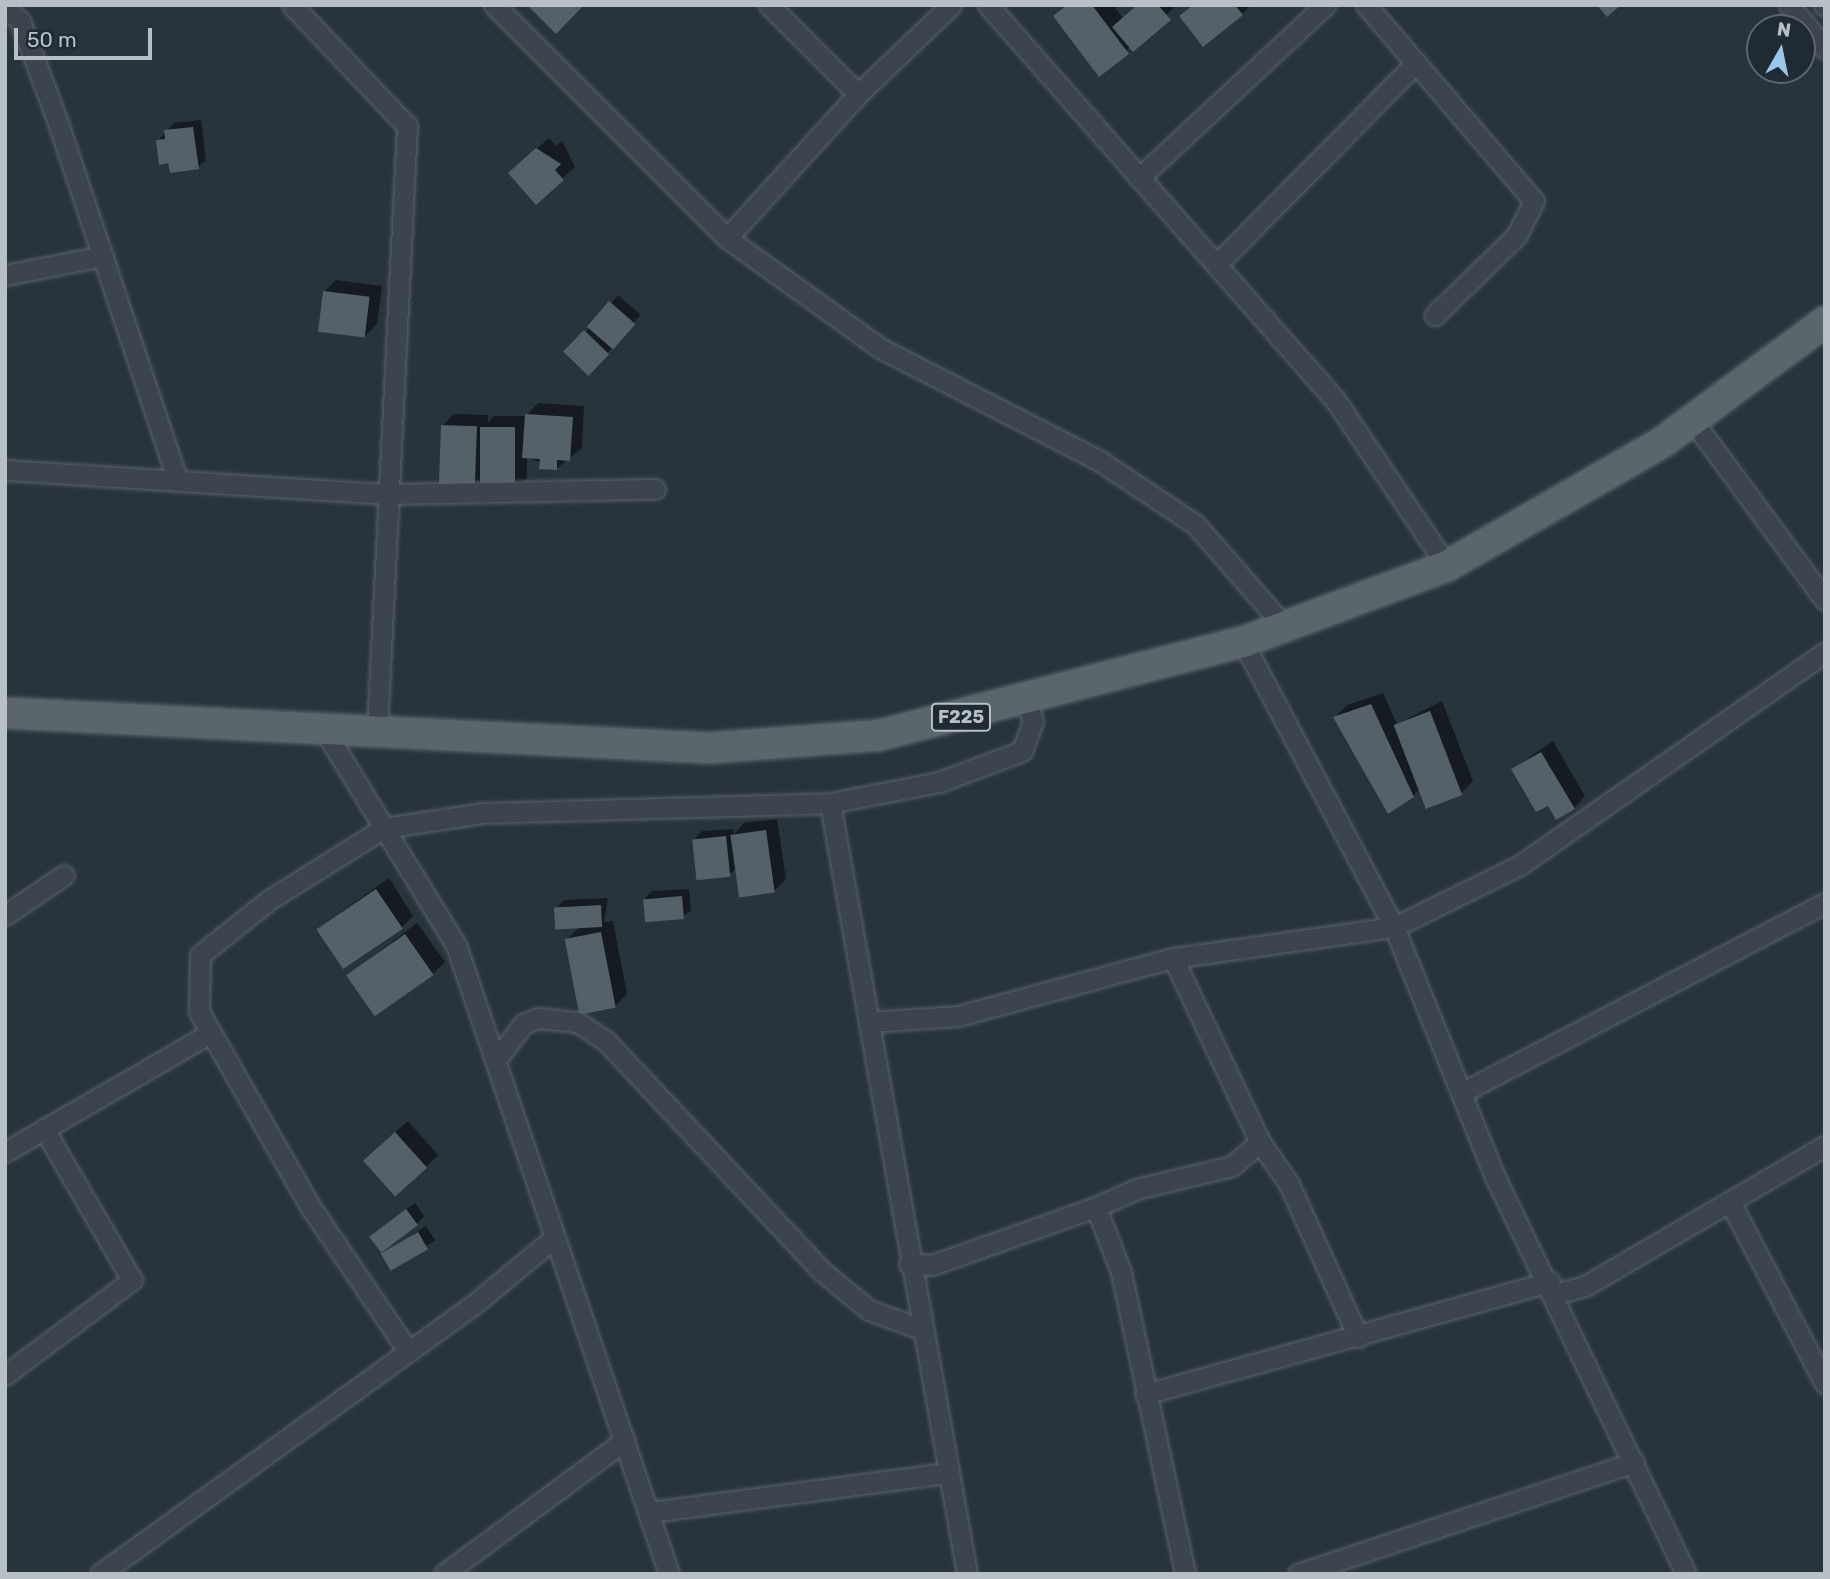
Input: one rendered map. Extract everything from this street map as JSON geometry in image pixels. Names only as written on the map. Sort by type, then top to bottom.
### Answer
[{"type":"main road","name":"F225","points":[[5,713],[320,725],[377,731],[709,748],[880,735],[1027,702],[1243,642],[1447,566],[1693,421],[1825,323]]},
{"type":"street","points":[[292,5],[407,126],[410,162],[388,494],[377,731]]},
{"type":"street","points":[[494,5],[727,238],[880,348],[1100,461],[1195,524],[1285,627]]},
{"type":"street","points":[[769,5],[858,94]]},
{"type":"street","points":[[727,238],[858,94],[951,5]]},
{"type":"street","points":[[988,5],[1139,178],[1219,262],[1336,401],[1447,566]]},
{"type":"street","points":[[1139,178],[1325,5]]},
{"type":"street","points":[[1366,5],[1534,201],[1517,234],[1435,316]]},
{"type":"street","points":[[1789,5],[1825,49]]},
{"type":"street","points":[[5,7],[20,21],[103,256],[178,481]]},
{"type":"street","points":[[1219,262],[1416,62]]},
{"type":"street","points":[[5,275],[103,256]]},
{"type":"street","points":[[1693,421],[1825,600]]},
{"type":"street","points":[[5,470],[388,494],[655,489]]},
{"type":"street","points":[[1243,642],[1394,927],[1496,1179],[1553,1288],[1686,1574]]},
{"type":"street","points":[[869,1022],[958,1016],[1172,958],[1394,927],[1531,858],[1825,652]]},
{"type":"street","points":[[408,1351],[311,1208],[210,1033],[199,1012],[200,955],[270,900],[384,828],[482,813],[830,803],[939,782],[1022,751],[1034,721],[1027,702]]},
{"type":"street","points":[[320,725],[456,945],[669,1574]]},
{"type":"street","points":[[830,803],[909,1264],[967,1574]]},
{"type":"street","points":[[5,915],[64,875]]},
{"type":"street","points":[[1463,1092],[1825,903]]},
{"type":"street","points":[[1172,958],[1260,1142],[1283,1173],[1358,1337]]},
{"type":"street","points":[[496,1060],[523,1024],[538,1018],[577,1022],[605,1040],[823,1272],[869,1310],[921,1329]]},
{"type":"street","points":[[5,1152],[210,1033]]},
{"type":"street","points":[[5,1374],[132,1280],[44,1129]]},
{"type":"street","points":[[909,1264],[932,1265],[1096,1207],[1136,1189],[1232,1166],[1260,1142]]},
{"type":"street","points":[[1145,1394],[1553,1288],[1585,1286],[1825,1146]]},
{"type":"street","points":[[1730,1202],[1825,1384]]},
{"type":"street","points":[[1096,1207],[1121,1272],[1185,1574]]},
{"type":"street","points":[[100,1574],[408,1351],[554,1238]]},
{"type":"street","points":[[444,1574],[625,1440]]},
{"type":"street","points":[[1298,1574],[1634,1462]]},
{"type":"street","points":[[650,1512],[948,1473]]},
{"type":"building","points":[[527,5],[584,5],[556,34]]},
{"type":"building","points":[[1067,5],[1092,5],[1129,54],[1099,77],[1053,16]]},
{"type":"building","points":[[1137,5],[1158,5],[1171,20],[1133,52],[1112,27]]},
{"type":"building","points":[[1193,5],[1235,5],[1243,15],[1203,47],[1179,16]]},
{"type":"building","points":[[1597,5],[1621,5],[1607,17]]},
{"type":"building","points":[[193,127],[199,169],[170,173],[168,163],[159,165],[156,140],[165,139],[164,130]]},
{"type":"building","points":[[536,148],[561,164],[555,170],[564,180],[536,205],[508,173]]},
{"type":"building","points":[[323,291],[370,297],[365,337],[318,332]]},
{"type":"building","points":[[609,301],[635,324],[613,350],[587,327]]},
{"type":"building","points":[[584,330],[609,354],[588,376],[563,352]]},
{"type":"building","points":[[525,414],[573,417],[570,461],[557,460],[557,470],[539,469],[540,459],[522,458]]},
{"type":"building","points":[[441,425],[477,426],[475,491],[439,490]]},
{"type":"building","points":[[480,427],[515,427],[515,492],[480,492]]},
{"type":"building","points":[[1371,704],[1414,797],[1388,814],[1333,717]]},
{"type":"building","points":[[1430,711],[1462,795],[1426,809],[1394,725]]},
{"type":"building","points":[[1541,752],[1575,809],[1556,820],[1548,806],[1536,812],[1511,769]]},
{"type":"building","points":[[766,830],[775,892],[739,897],[730,835]]},
{"type":"building","points":[[726,836],[730,877],[696,880],[692,840]]},
{"type":"building","points":[[376,889],[403,929],[343,969],[316,929]]},
{"type":"building","points":[[682,896],[684,919],[645,922],[643,899]]},
{"type":"building","points":[[601,905],[602,927],[555,929],[554,907]]},
{"type":"building","points":[[601,932],[616,1008],[579,1015],[565,939]]},
{"type":"building","points":[[405,934],[434,975],[375,1016],[346,975]]},
{"type":"building","points":[[395,1132],[427,1168],[395,1196],[363,1161]]},
{"type":"building","points":[[406,1209],[418,1225],[381,1253],[369,1237]]},
{"type":"building","points":[[418,1232],[428,1249],[391,1271],[381,1254]]}]
